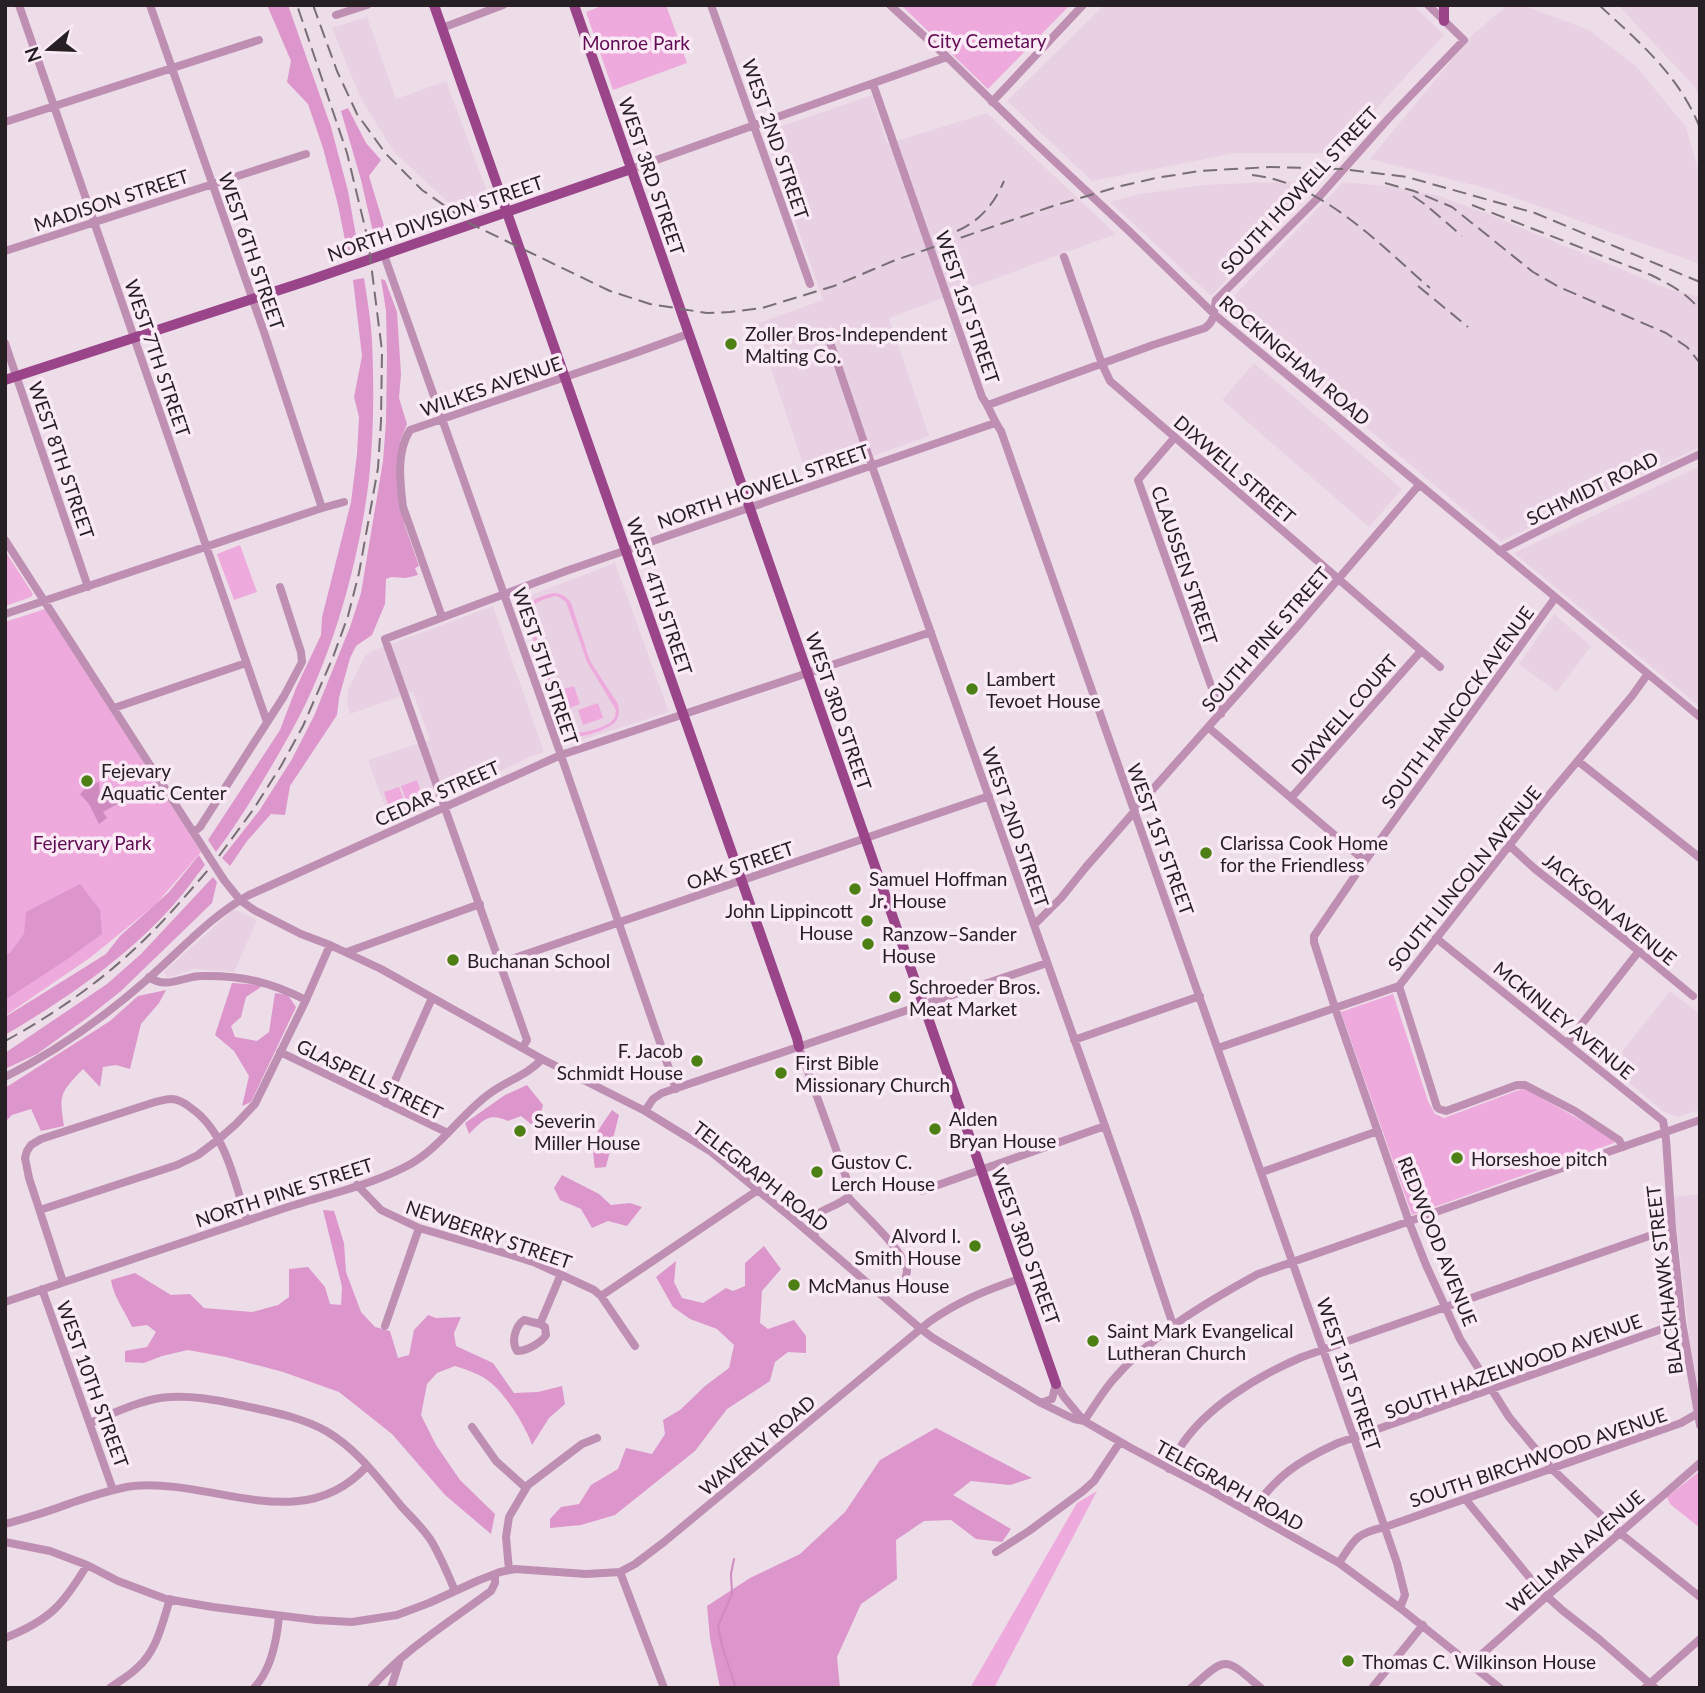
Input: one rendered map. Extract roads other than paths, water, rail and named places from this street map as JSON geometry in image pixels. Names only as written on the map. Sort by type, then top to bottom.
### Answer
[{"type":"main road","name":"WEST 4TH STREET","points":[[434,5],[799,1047]]},
{"type":"main road","name":"WEST 3RD STREET","points":[[574,5],[1056,1384]]},
{"type":"main road","points":[[1444,5],[1444,21]]},
{"type":"main road","name":"NORTH DIVISION STREET","points":[[5,380],[384,255],[631,169]]},
{"type":"street","name":"WEST 7TH STREET","points":[[19,5],[267,722]]},
{"type":"street","name":"WEST 6TH STREET","points":[[150,5],[322,508]]},
{"type":"street","points":[[336,15],[367,5]]},
{"type":"street","points":[[442,28],[503,5]]},
{"type":"street","name":"WEST 2ND STREET","points":[[711,5],[810,284]]},
{"type":"street","name":"ROCKINGHAM ROAD","points":[[890,5],[1214,315],[1700,717]]},
{"type":"street","points":[[992,102],[1083,5]]},
{"type":"street","name":"SOUTH HOWELL STREET","points":[[988,405],[1210,324],[1216,300],[1318,198],[1389,118],[1464,40],[1428,5]]},
{"type":"street","points":[[5,122],[258,40]]},
{"type":"street","name":"NORTH DIVISION STREET","points":[[631,169],[947,57]]},
{"type":"street","name":"WEST 1ST STREET","points":[[873,84],[982,397],[1001,431],[1324,1349],[1397,1563],[1405,1595],[1400,1608]]},
{"type":"street","name":"MADISON STREET","points":[[5,251],[306,155]]},
{"type":"street","name":"WEST 5TH STREET","points":[[384,255],[561,754],[676,1089]]},
{"type":"street","name":"DIXWELL STREET","points":[[1064,257],[1110,381],[1440,667]]},
{"type":"street","name":"WILKES AVENUE","points":[[442,617],[407,520],[401,489],[401,450],[410,430],[688,334]]},
{"type":"street","name":"WEST 2ND STREET","points":[[829,339],[1173,1325]]},
{"type":"street","name":"WEST 8TH STREET","points":[[5,343],[88,587]]},
{"type":"street","name":"NORTH HOWELL STREET","points":[[445,807],[385,639],[625,550],[995,424]]},
{"type":"street","name":"CLAUSSEN STREET","points":[[1175,437],[1138,480],[1221,714]]},
{"type":"street","name":"SCHMIDT ROAD","points":[[1499,551],[1700,454]]},
{"type":"street","name":"SOUTH PINE STREET","points":[[1135,812],[1144,798],[1221,714],[1419,485]]},
{"type":"street","points":[[5,614],[344,502]]},
{"type":"street","name":"TELEGRAPH ROAD","points":[[5,540],[224,880],[240,900],[289,928],[381,969],[542,1059],[645,1111],[710,1152],[921,1329],[1041,1403],[1084,1421],[1339,1563],[1423,1625],[1500,1688]]},
{"type":"street","points":[[194,832],[200,827],[284,696],[302,662],[280,587]]},
{"type":"street","name":"SOUTH HANCOCK AVENUE","points":[[1326,978],[1314,936],[1555,598]]},
{"type":"street","name":"CEDAR STREET","points":[[5,1077],[98,1019],[209,922],[240,900],[561,754],[931,632]]},
{"type":"street","name":"DIXWELL COURT","points":[[1291,798],[1421,651]]},
{"type":"street","points":[[114,708],[246,663]]},
{"type":"street","name":"SOUTH LINCOLN AVENUE","points":[[1218,1048],[1399,986],[1647,675]]},
{"type":"street","points":[[1209,727],[1365,861]]},
{"type":"street","points":[[1578,761],[1700,858]]},
{"type":"street","name":"OAK STREET","points":[[500,963],[989,796]]},
{"type":"street","points":[[445,807],[527,1040],[523,1047]]},
{"type":"street","points":[[1034,925],[1061,898],[1135,812]]},
{"type":"street","name":"JACKSON AVENUE","points":[[1509,845],[1693,996]]},
{"type":"street","points":[[347,952],[481,904]]},
{"type":"street","name":"MCKINLEY AVENUE","points":[[1436,938],[1662,1121],[1665,1132]]},
{"type":"street","points":[[40,1210],[177,1165],[198,1155],[236,1124],[255,1104],[330,945]]},
{"type":"street","points":[[1567,1043],[1639,951]]},
{"type":"street","points":[[645,1111],[653,1099],[662,1093],[1047,963]]},
{"type":"street","points":[[149,977],[154,981],[171,983],[196,976],[221,975],[270,984],[306,1000]]},
{"type":"street","name":"REDWOOD AVENUE","points":[[1326,978],[1409,1222],[1460,1339],[1509,1417],[1552,1469],[1620,1533],[1700,1597]]},
{"type":"street","points":[[1399,986],[1439,1109],[1446,1111],[1517,1085],[1525,1085],[1574,1111],[1619,1140],[1623,1147]]},
{"type":"street","points":[[1074,1040],[1200,996]]},
{"type":"street","points":[[385,1103],[432,998]]},
{"type":"street","name":"WEST 4TH STREET","points":[[799,1047],[850,1188],[848,1197]]},
{"type":"street","name":"GLASPELL STREET","points":[[279,1052],[448,1133]]},
{"type":"street","name":"NORTH PINE STREET","points":[[5,1302],[358,1185],[406,1166],[432,1148],[486,1096],[536,1066],[542,1059]]},
{"type":"street","name":"WEST 10TH STREET","points":[[63,1282],[29,1178],[26,1158],[31,1145],[41,1139],[172,1099],[198,1113],[219,1139]]},
{"type":"street","points":[[1084,1421],[1122,1370],[1173,1325],[1217,1296],[1258,1274],[1700,1120]]},
{"type":"street","points":[[921,1191],[1105,1126]]},
{"type":"street","points":[[1262,1172],[1378,1131]]},
{"type":"street","name":"BLACKHAWK STREET","points":[[1665,1132],[1682,1322],[1700,1425]]},
{"type":"street","points":[[219,1139],[247,1221]]},
{"type":"street","name":"NEWBERRY STREET","points":[[358,1185],[390,1216],[419,1228],[511,1255],[594,1290],[601,1296],[635,1346]]},
{"type":"street","points":[[601,1296],[758,1191]]},
{"type":"street","points":[[793,1219],[814,1216],[837,1206],[848,1197],[884,1234],[904,1261],[907,1271],[904,1281]]},
{"type":"street","points":[[814,1216],[812,1229],[817,1240]]},
{"type":"street","points":[[385,1326],[419,1228]]},
{"type":"street","points":[[1169,1469],[1179,1447],[1213,1410],[1242,1388],[1279,1367],[1672,1228]]},
{"type":"street","points":[[540,1324],[561,1274]]},
{"type":"street","name":"WAVERLY ROAD","points":[[620,1572],[664,1542],[921,1329],[959,1302],[1019,1279]]},
{"type":"street","name":"WEST 10TH STREET","points":[[42,1289],[113,1490]]},
{"type":"street","points":[[524,1320],[540,1324],[547,1331],[544,1338],[526,1350],[517,1351],[514,1345],[518,1325],[524,1320]]},
{"type":"street","name":"SOUTH HAZELWOOD AVENUE","points":[[1250,1513],[1266,1491],[1296,1464],[1338,1443],[1682,1322]]},
{"type":"street","points":[[1041,1403],[1052,1399],[1056,1384]]},
{"type":"street","name":"WEST 3RD STREET","points":[[1056,1384],[1084,1421]]},
{"type":"street","points":[[90,1423],[156,1399],[186,1397],[225,1401],[308,1422],[324,1430],[358,1455],[430,1540],[455,1591]]},
{"type":"street","name":"SOUTH BIRCHWOOD AVENUE","points":[[1339,1563],[1358,1537],[1367,1531],[1466,1500],[1681,1423],[1699,1413]]},
{"type":"street","points":[[472,1427],[496,1461],[526,1488]]},
{"type":"street","points":[[509,1570],[506,1537],[509,1517],[526,1488],[582,1444],[597,1438]]},
{"type":"street","points":[[996,1552],[1083,1491],[1094,1481],[1120,1442]]},
{"type":"street","name":"WELLMAN AVENUE","points":[[1471,1664],[1700,1462]]},
{"type":"street","points":[[6,1521],[134,1486],[161,1486],[270,1503],[291,1503],[310,1500],[344,1485],[367,1466]]},
{"type":"street","points":[[1466,1500],[1547,1596],[1650,1686],[1700,1639]]},
{"type":"street","points":[[5,1542],[50,1551],[170,1600],[279,1616],[352,1622],[397,1615],[509,1570],[586,1574],[620,1572],[664,1688]]},
{"type":"street","points":[[5,1638],[50,1615],[74,1587],[87,1565]]},
{"type":"street","points":[[371,1688],[421,1643],[491,1591],[495,1574]]},
{"type":"street","points":[[110,1688],[138,1668],[151,1652],[170,1600]]},
{"type":"street","points":[[254,1688],[267,1668],[279,1616]]},
{"type":"street","points":[[1372,1688],[1423,1625]]},
{"type":"street","points":[[391,1688],[400,1660]]},
{"type":"street","points":[[1191,1688],[1216,1666],[1226,1663],[1261,1688]]},
{"type":"waterway","points":[[734,1559],[731,1574],[732,1594],[718,1626],[736,1688]]},
{"type":"railway","points":[[219,856],[281,766],[303,726],[333,657],[348,616],[359,573],[378,468],[382,351],[368,240],[347,153],[297,5]]},
{"type":"railway","points":[[313,5],[337,71],[357,114],[386,154],[422,190],[471,224],[610,291],[650,304],[707,313],[762,308],[834,286],[893,261],[1053,206],[1121,186],[1200,171],[1270,167],[1342,169],[1407,177],[1535,213],[1700,282]]},
{"type":"railway","points":[[1599,5],[1670,76],[1700,128]]},
{"type":"railway","points":[[1252,175],[1302,189],[1325,202],[1369,235],[1430,288]]},
{"type":"railway","points":[[957,231],[985,211],[1004,181]]},
{"type":"railway","points":[[1385,183],[1414,191],[1452,207],[1533,272],[1559,287],[1666,333],[1687,347],[1700,363]]},
{"type":"railway","points":[[1413,196],[1462,236]]},
{"type":"railway","points":[[1472,205],[1651,275],[1684,294],[1700,310]]},
{"type":"railway","points":[[1418,286],[1468,327]]},
{"type":"railway","points":[[5,1041],[60,1008],[112,969],[161,923],[209,869]]},
{"type":"place","name":"Zoller Bros-Independent Malting Co.","points":[[731,344]]},
{"type":"place","name":"Lambert Tevoet House","points":[[972,689]]},
{"type":"place","name":"Fejevary Aquatic Center","points":[[87,781]]},
{"type":"place","name":"Clarissa Cook Home for the Friendless","points":[[1206,853]]},
{"type":"place","name":"Samuel Hoffman Jr. House","points":[[855,889]]},
{"type":"place","name":"John Lippincott House","points":[[867,921]]},
{"type":"place","name":"Ranzow–Sander House","points":[[868,944]]},
{"type":"place","name":"Buchanan School","points":[[453,960]]},
{"type":"place","name":"Schroeder Bros. Meat Market","points":[[895,997]]},
{"type":"place","name":"F. Jacob Schmidt House","points":[[697,1061]]},
{"type":"place","name":"First Bible Missionary Church","points":[[781,1073]]},
{"type":"place","name":"Alden Bryan House","points":[[935,1129]]},
{"type":"place","name":"Severin Miller House","points":[[520,1131]]},
{"type":"place","name":"Horseshoe pitch","points":[[1457,1158]]},
{"type":"place","name":"Gustov C. Lerch House","points":[[817,1172]]},
{"type":"place","name":"Alvord I. Smith House","points":[[975,1246]]},
{"type":"place","name":"McManus House","points":[[794,1285]]},
{"type":"place","name":"Saint Mark Evangelical Lutheran Church","points":[[1093,1341]]},
{"type":"place","name":"Thomas C. Wilkinson House","points":[[1348,1661]]},
{"type":"park label","name":"City Cemetary","points":[[987,40]]},
{"type":"park label","name":"Monroe Park","points":[[636,42]]},
{"type":"park label","name":"Fejervary Park","points":[[92,842]]}]
